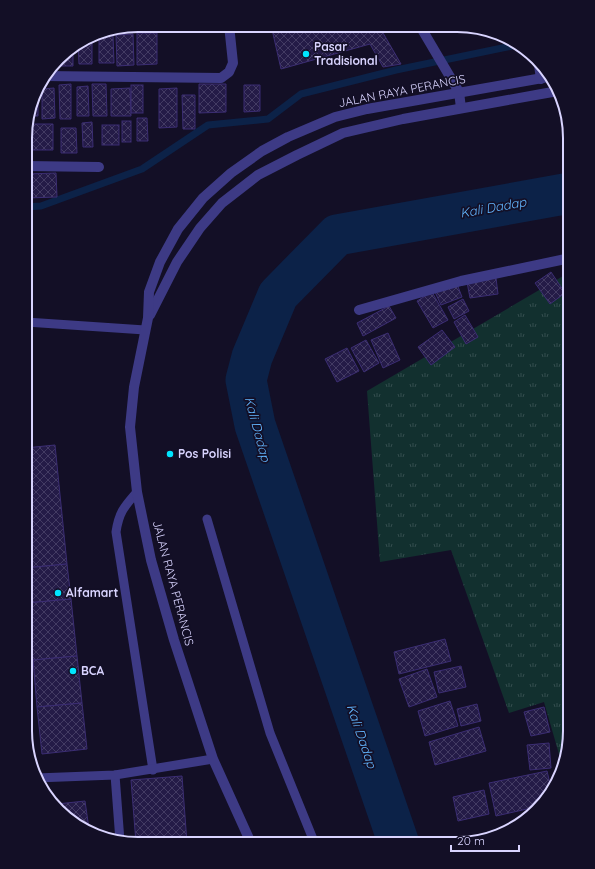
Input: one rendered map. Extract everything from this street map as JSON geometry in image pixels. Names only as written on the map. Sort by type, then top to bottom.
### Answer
[{"type":"street","points":[[52,76],[221,78],[229,72],[233,63],[229,32]]},
{"type":"street","points":[[424,32],[459,92],[461,108]]},
{"type":"street","name":"JALAN RAYA PERANCIS","points":[[248,837],[213,759],[174,640],[151,560],[137,492],[130,427],[134,388],[148,318],[149,292],[160,262],[178,229],[203,198],[231,173],[262,152],[313,125],[335,117],[367,109],[544,78]]},
{"type":"street","name":"JALAN RAYA PERANCIS","points":[[148,318],[177,262],[200,228],[222,203],[258,175],[297,154],[343,133],[403,119],[552,92]]},
{"type":"street","points":[[32,166],[99,167]]},
{"type":"street","points":[[359,310],[461,281],[563,259]]},
{"type":"lane","points":[[32,322],[145,330]]},
{"type":"lane","points":[[137,492],[124,508],[119,517],[116,532],[153,770]]},
{"type":"lane","points":[[207,519],[270,733],[312,837]]},
{"type":"lane","points":[[43,778],[115,775],[213,759]]},
{"type":"lane","points":[[115,775],[119,835]]},
{"type":"green space","points":[[563,276],[563,738],[560,756],[544,702],[509,713],[451,550],[380,562],[367,391]]},
{"type":"building","name":"Pasar Tradisional","points":[[273,32],[382,32],[401,64],[383,67],[370,44],[281,69]]},
{"type":"building","points":[[137,33],[157,33],[157,64],[137,65]]},
{"type":"building","points":[[133,34],[134,65],[117,66],[116,35]]},
{"type":"building","points":[[113,35],[114,63],[99,63],[99,40]]},
{"type":"building","points":[[92,43],[92,64],[79,64],[78,51]]},
{"type":"building","points":[[73,54],[73,66],[60,66]]},
{"type":"building","points":[[71,84],[71,119],[60,119],[59,85]]},
{"type":"building","points":[[92,84],[106,84],[107,116],[93,116]]},
{"type":"building","points":[[199,84],[226,84],[226,112],[199,113]]},
{"type":"building","points":[[131,85],[143,85],[143,113],[131,113]]},
{"type":"building","points":[[244,85],[260,85],[260,111],[244,112]]},
{"type":"building","points":[[88,86],[89,116],[77,116],[77,87]]},
{"type":"building","points":[[54,88],[55,118],[42,119],[42,94],[44,89]]},
{"type":"building","points":[[130,88],[131,116],[111,116],[111,89]]},
{"type":"building","points":[[177,88],[177,127],[159,128],[159,89]]},
{"type":"building","points":[[182,95],[195,95],[195,129],[183,129]]},
{"type":"building","points":[[38,104],[38,116],[34,116]]},
{"type":"building","points":[[137,118],[147,118],[148,141],[137,141]]},
{"type":"building","points":[[122,121],[131,121],[131,142],[122,142]]},
{"type":"building","points":[[92,122],[93,147],[83,147],[82,123]]},
{"type":"building","points":[[33,124],[53,124],[53,150],[32,150]]},
{"type":"building","points":[[102,125],[119,125],[119,145],[102,145]]},
{"type":"building","points":[[61,128],[76,128],[77,153],[61,153]]},
{"type":"building","points":[[56,173],[57,197],[32,198],[32,174]]},
{"type":"building","points":[[551,272],[563,290],[563,294],[550,304],[535,283]]},
{"type":"building","points":[[496,278],[498,294],[470,298],[467,282]]},
{"type":"building","points":[[457,284],[462,297],[441,305],[435,292]]},
{"type":"building","points":[[432,292],[448,320],[433,328],[417,301]]},
{"type":"building","points":[[463,299],[469,311],[454,319],[448,307]]},
{"type":"building","points":[[389,306],[396,318],[363,336],[357,323]]},
{"type":"building","points":[[465,315],[478,337],[466,344],[454,322]]},
{"type":"building","points":[[442,330],[455,347],[431,365],[418,347]]},
{"type":"building","points":[[388,333],[400,360],[383,368],[371,340]]},
{"type":"building","points":[[366,340],[379,363],[364,372],[351,348]]},
{"type":"building","points":[[347,348],[359,371],[337,382],[325,359]]},
{"type":"building","points":[[55,445],[67,564],[32,567],[32,447]]},
{"type":"building","points":[[67,564],[71,599],[32,603],[32,567]]},
{"type":"building","points":[[71,599],[77,656],[33,660],[32,603]]},
{"type":"building","points":[[445,639],[451,661],[399,674],[394,652]]},
{"type":"building","points":[[77,656],[82,703],[37,707],[33,660]]},
{"type":"building","points":[[461,666],[466,687],[439,693],[434,672]]},
{"type":"building","points":[[427,669],[437,697],[409,707],[399,679]]},
{"type":"building","points":[[450,701],[458,726],[425,736],[418,711]]},
{"type":"building","points":[[82,703],[87,749],[42,754],[37,707]]},
{"type":"building","points":[[477,704],[481,721],[461,726],[457,709]]},
{"type":"building","points":[[544,707],[550,732],[531,736],[524,712]]},
{"type":"building","points":[[479,727],[486,751],[435,765],[429,742]]},
{"type":"building","points":[[549,743],[551,768],[530,770],[527,745]]},
{"type":"building","points":[[547,771],[550,782],[537,801],[530,808],[496,816],[489,783]]},
{"type":"building","points":[[182,776],[187,837],[136,837],[131,780]]},
{"type":"building","points":[[484,790],[489,814],[458,821],[453,797]]},
{"type":"building","points":[[85,801],[88,824],[68,811],[61,804]]},
{"type":"waterway","points":[[32,207],[41,206],[142,169],[208,125],[268,119],[301,94],[396,70],[510,46]]},
{"type":"waterway","name":"Kali Dadap","points":[[397,837],[255,425],[246,380],[252,357],[278,295],[337,235],[563,194]]},
{"type":"place","name":"Pasar Tradisional","points":[[306,54]]},
{"type":"place","name":"Pos Polisi","points":[[170,454]]},
{"type":"place","name":"Alfamart","points":[[58,593]]},
{"type":"place","name":"BCA","points":[[73,671]]}]
